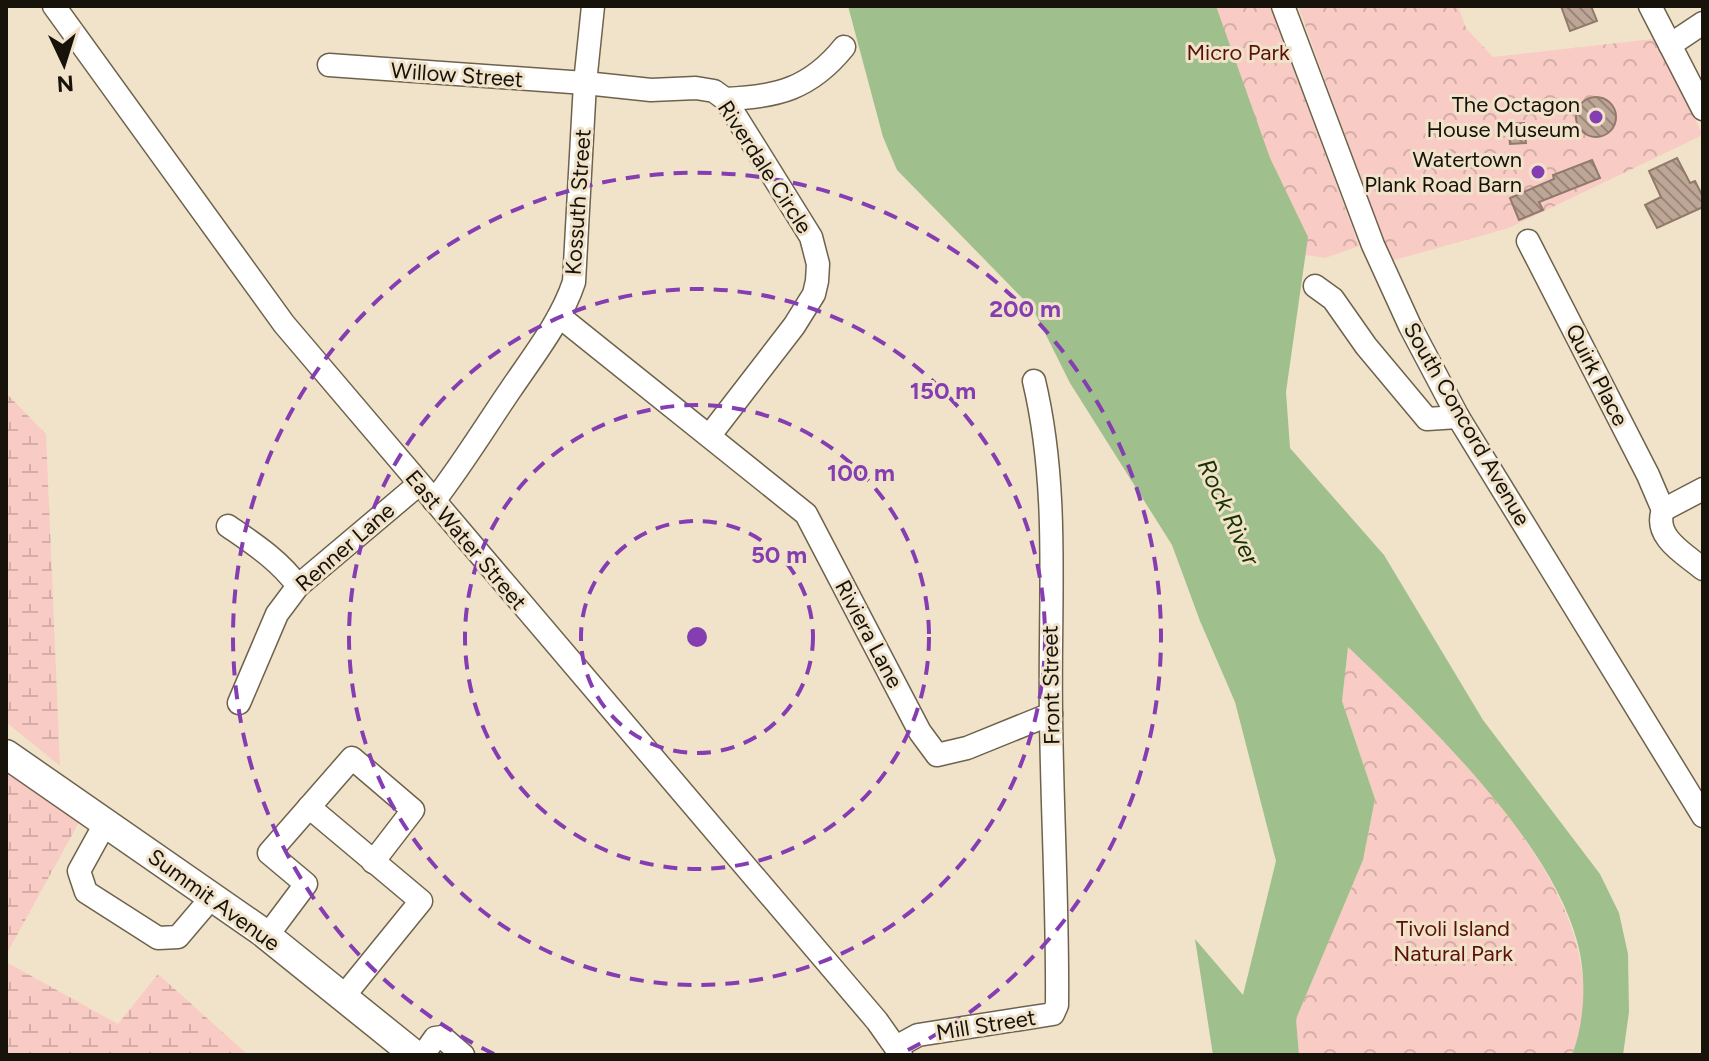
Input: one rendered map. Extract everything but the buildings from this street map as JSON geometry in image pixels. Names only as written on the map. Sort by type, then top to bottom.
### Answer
[{"type":"main road","name":"Summit Avenue","points":[[6,754],[267,936],[415,1055]]},
{"type":"street","name":"East Water Street","points":[[54,6],[269,305],[877,1021],[899,1051]]},
{"type":"street","name":"Kossuth Street","points":[[426,493],[457,471],[559,316],[574,282],[585,83],[593,6]]},
{"type":"street","name":"South Concord Avenue","points":[[1283,6],[1384,272],[1458,417],[1703,816]]},
{"type":"street","points":[[1650,6],[1703,109]]},
{"type":"street","points":[[1670,45],[1703,23]]},
{"type":"street","points":[[725,99],[758,98],[793,89],[824,70],[844,47]]},
{"type":"street","name":"Willow Street","points":[[329,65],[585,83]]},
{"type":"street","name":"Riverdale Circle","points":[[585,83],[651,90],[696,88],[714,91],[725,99],[811,237],[818,264],[814,294],[794,326],[710,435]]},
{"type":"street","name":"Quirk Place","points":[[1528,241],[1648,475],[1663,510],[1661,531],[1703,569]]},
{"type":"street","points":[[1315,286],[1333,299],[1366,346],[1427,419],[1458,417]]},
{"type":"street","name":"Riviera Lane","points":[[559,316],[806,514],[920,732],[937,755],[967,748],[1051,714]]},
{"type":"street","name":"Front Street","points":[[1034,381],[1047,447],[1051,506],[1051,714],[1057,990]]},
{"type":"street","points":[[1663,510],[1703,489]]},
{"type":"street","name":"Renner Lane","points":[[239,703],[277,614],[298,586],[426,493]]},
{"type":"street","points":[[228,526],[270,555],[298,586]]},
{"type":"street","points":[[267,936],[306,884],[269,853],[352,758],[413,810],[373,862]]},
{"type":"street","points":[[309,807],[421,901],[343,997]]},
{"type":"street","points":[[106,822],[79,871],[86,892],[158,938],[178,937],[212,897]]},
{"type":"street","name":"Mill Street","points":[[899,1051],[918,1035],[1053,1014],[1057,1005],[1057,990]]},
{"type":"street","points":[[423,1055],[435,1038],[442,1037],[463,1055]]},
{"type":"green space","name":"Micro Park","points":[[1138,6],[1270,6],[1359,246],[1325,258],[1287,252]]},
{"type":"green space","name":"Micro Park","points":[[1298,6],[1458,6],[1466,28],[1493,57],[1653,39],[1703,135],[1509,228],[1391,261]]},
{"type":"green space","points":[[6,393],[46,434],[60,766],[6,722]]},
{"type":"green space","name":"Tivoli Island Natural Park","points":[[1348,646],[1476,777],[1518,830],[1552,884],[1576,941],[1583,998],[1572,1055],[1299,1055],[1296,1019],[1363,860],[1375,799],[1342,701]]},
{"type":"green space","points":[[6,765],[83,815],[6,955]]},
{"type":"green space","points":[[6,962],[118,1024],[158,974],[248,1055],[6,1055]]},
{"type":"water","name":"Rock River","points":[[848,6],[1216,6],[1270,158],[1308,237],[1286,392],[1290,448],[1384,555],[1483,720],[1600,874],[1619,913],[1628,954],[1629,1012],[1623,1055],[1572,1055],[1580,1028],[1583,984],[1577,941],[1562,902],[1513,822],[1481,783],[1412,709],[1348,647],[1342,701],[1375,799],[1363,860],[1296,1019],[1299,1055],[1213,1055],[1195,939],[1243,995],[1276,861],[1235,702],[1172,545],[1070,383],[1033,309],[897,170],[883,137]]},
{"type":"place","name":"The Octagon House Museum","points":[[1596,117]]},
{"type":"place","name":"Watertown Plank Road Barn","points":[[1538,172]]}]
